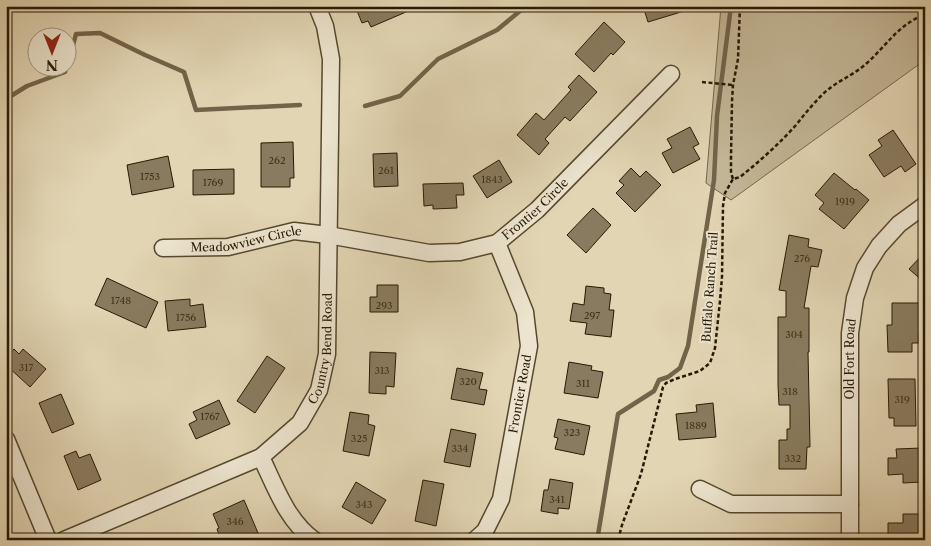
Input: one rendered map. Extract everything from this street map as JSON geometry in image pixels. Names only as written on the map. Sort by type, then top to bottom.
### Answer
[{"type":"street","name":"Country Bend Road","points":[[64,540],[261,457],[300,423],[319,390],[327,354],[331,59],[325,26],[317,6]]},
{"type":"street","name":"Frontier Circle","points":[[328,235],[429,253],[460,252],[497,243],[537,210],[671,74]]},
{"type":"street","name":"Old Fort Road","points":[[850,540],[850,332],[855,298],[865,268],[879,246],[899,224],[925,205]]},
{"type":"street","name":"Meadowview Circle","points":[[163,248],[228,247],[294,231],[328,235]]},
{"type":"street","name":"Frontier Road","points":[[475,540],[485,531],[501,499],[529,346],[525,312],[497,243]]},
{"type":"street","points":[[6,439],[48,540]]},
{"type":"street","points":[[261,457],[283,504],[306,534],[314,540]]},
{"type":"street","points":[[700,489],[731,504],[850,504]]},
{"type":"path","name":"Buffalo Ranch Trail","points":[[618,540],[641,474],[663,387],[666,383],[675,379],[700,371],[710,363],[715,348],[722,276],[723,206],[725,193],[733,179],[731,173],[732,101],[738,59],[740,6]]},
{"type":"path","points":[[733,179],[740,177],[778,144],[820,96],[867,63],[899,29],[913,19],[925,14]]},
{"type":"path","points":[[702,82],[733,85]]},
{"type":"shaded area","points":[[721,6],[925,6],[925,60],[731,200],[706,183]]},
{"type":"building","points":[[355,6],[420,6],[371,27],[368,21],[362,23]]},
{"type":"building","points":[[643,6],[690,6],[691,9],[648,22]]},
{"type":"building","points":[[604,22],[625,42],[613,55],[611,53],[594,72],[575,54]]},
{"type":"building","points":[[579,75],[597,92],[570,121],[565,117],[545,139],[549,143],[539,155],[517,135],[536,113],[544,120],[571,90],[568,87]]},
{"type":"building","points":[[690,127],[699,144],[693,147],[700,159],[673,173],[662,153],[672,148],[667,139]]},
{"type":"building","points":[[893,130],[916,164],[905,172],[901,166],[884,177],[869,155],[882,146],[878,140]]},
{"type":"building","points":[[293,142],[294,178],[290,178],[290,187],[261,187],[261,143]]},
{"type":"building","points":[[397,153],[398,186],[374,187],[373,154]]},
{"type":"building","points":[[168,156],[174,187],[132,195],[127,165]]},
{"type":"building","points":[[499,160],[512,182],[487,198],[473,176]]},
{"type":"building","points":[[631,168],[640,177],[646,171],[661,185],[635,212],[616,193],[624,185],[619,181]]},
{"type":"building","points":[[234,169],[234,194],[193,195],[193,170]]},
{"type":"building","points":[[834,173],[869,200],[844,229],[819,209],[824,203],[815,195]]},
{"type":"building","points":[[463,183],[464,195],[456,195],[457,208],[433,209],[433,205],[424,206],[423,184]]},
{"type":"building","points":[[593,208],[611,225],[586,253],[567,235]]},
{"type":"building","points":[[789,235],[809,239],[808,247],[822,250],[818,267],[811,266],[804,308],[809,308],[810,447],[807,447],[806,469],[779,469],[779,440],[787,440],[787,429],[790,429],[790,405],[779,405],[778,385],[778,317],[786,317],[786,291],[779,290]]},
{"type":"building","points":[[925,252],[925,283],[909,269]]},
{"type":"building","points":[[107,278],[158,302],[146,328],[95,305]]},
{"type":"building","points":[[377,285],[398,285],[398,312],[370,312],[370,297],[377,297]]},
{"type":"building","points":[[586,286],[604,288],[604,293],[611,294],[609,310],[614,310],[611,337],[585,334],[587,323],[570,321],[573,303],[584,305]]},
{"type":"building","points":[[190,299],[190,306],[203,304],[206,327],[168,331],[165,301]]},
{"type":"building","points":[[892,303],[925,303],[925,334],[919,334],[919,343],[912,343],[912,352],[888,352],[887,325],[892,325]]},
{"type":"building","points":[[14,349],[19,354],[23,349],[46,369],[30,387],[6,365],[6,358]]},
{"type":"building","points":[[370,352],[396,353],[394,387],[386,386],[386,394],[369,393]]},
{"type":"building","points":[[267,356],[285,368],[255,413],[237,401]]},
{"type":"building","points":[[569,362],[592,366],[591,370],[603,372],[598,398],[564,393]]},
{"type":"building","points":[[457,368],[483,373],[479,389],[487,390],[484,405],[451,399]]},
{"type":"building","points":[[888,379],[915,379],[916,426],[894,426],[894,418],[889,418]]},
{"type":"building","points":[[61,394],[74,424],[52,433],[39,403]]},
{"type":"building","points":[[219,400],[230,424],[196,439],[189,424],[197,420],[193,412]]},
{"type":"building","points":[[713,403],[716,437],[679,440],[676,414],[697,412],[696,405]]},
{"type":"building","points":[[350,412],[369,415],[368,424],[375,426],[369,456],[343,451]]},
{"type":"building","points":[[558,419],[590,426],[584,455],[555,449],[558,438],[554,437]]},
{"type":"building","points":[[451,429],[476,434],[470,467],[444,462]]},
{"type":"building","points":[[922,448],[922,482],[903,483],[903,474],[888,475],[888,458],[897,458],[896,449]]},
{"type":"building","points":[[76,451],[79,458],[90,454],[101,480],[78,490],[64,456]]},
{"type":"building","points":[[550,479],[573,483],[569,509],[558,508],[558,514],[541,511],[544,490],[548,490]]},
{"type":"building","points":[[423,480],[444,484],[436,526],[415,521]]},
{"type":"building","points":[[356,482],[386,500],[372,524],[342,507]]},
{"type":"building","points":[[244,500],[261,540],[221,540],[217,529],[219,528],[213,514]]},
{"type":"building","points":[[903,514],[922,514],[922,540],[888,540],[888,523],[903,523]]},
{"type":"waterway","points":[[365,106],[400,96],[438,59],[497,30],[526,6]]},
{"type":"waterway","points":[[594,540],[598,535],[618,414],[654,391],[659,380],[668,377],[680,368],[688,346],[714,180],[717,116],[731,6]]},
{"type":"waterway","points":[[78,34],[100,33],[184,72],[196,110],[300,105]]},
{"type":"waterway","points":[[6,99],[27,86],[49,78]]}]
